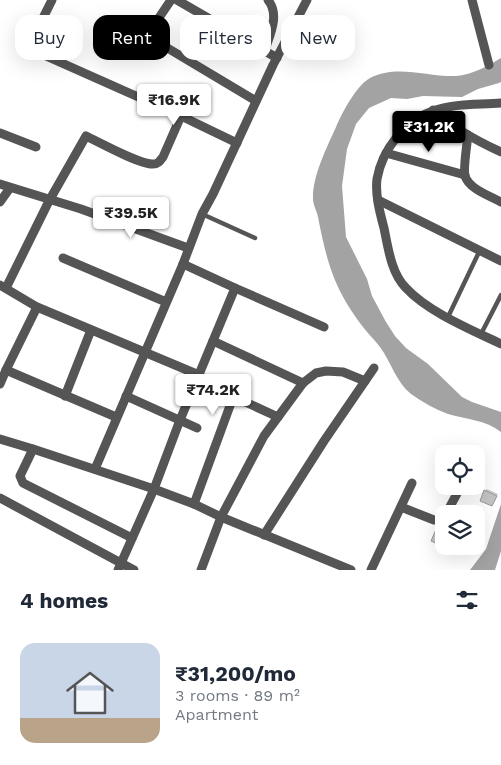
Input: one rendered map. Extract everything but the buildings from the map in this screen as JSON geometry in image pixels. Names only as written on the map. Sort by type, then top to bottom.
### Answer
[{"type":"street","points":[[52,0],[28,48],[237,143]]},
{"type":"street","points":[[170,0],[150,31],[149,37],[256,101]]},
{"type":"street","points":[[177,0],[203,15]]},
{"type":"street","points":[[268,0],[272,5],[274,15],[271,34]]},
{"type":"street","points":[[95,469],[183,264],[202,214],[307,0]]},
{"type":"street","points":[[472,0],[488,65]]},
{"type":"street","points":[[271,54],[277,58]]},
{"type":"street","points":[[501,103],[433,110],[412,122],[386,153],[377,179],[378,200],[388,249],[400,280],[413,296],[448,317],[501,344]]},
{"type":"street","points":[[433,110],[444,120],[468,135],[501,152]]},
{"type":"street","points":[[181,116],[163,157],[158,163],[141,162],[86,136],[3,286],[37,307],[199,375]]},
{"type":"street","points":[[0,133],[36,147]]},
{"type":"street","points":[[468,135],[465,175],[470,183],[501,202]]},
{"type":"street","points":[[386,153],[465,175]]},
{"type":"street","points":[[0,184],[81,209],[188,248]]},
{"type":"street","points":[[0,202],[10,188]]},
{"type":"street","points":[[378,200],[501,261]]},
{"type":"street","points":[[63,258],[166,302]]},
{"type":"street","points":[[183,264],[324,327]]},
{"type":"street","points":[[120,566],[154,489],[180,420],[235,288]]},
{"type":"street","points":[[0,384],[37,307]]},
{"type":"street","points":[[65,396],[91,330]]},
{"type":"street","points":[[214,340],[303,383]]},
{"type":"street","points":[[264,535],[324,441],[374,368]]},
{"type":"street","points":[[6,370],[116,417]]},
{"type":"street","points":[[201,570],[221,518],[264,436],[303,383],[316,373],[326,371],[343,372],[365,381]]},
{"type":"street","points":[[126,396],[196,428]]},
{"type":"street","points":[[194,504],[231,403],[235,400],[241,400],[278,417]]},
{"type":"street","points":[[0,439],[154,489],[351,570]]},
{"type":"street","points":[[33,449],[20,476],[20,480],[23,483],[132,538]]},
{"type":"street","points":[[371,570],[412,483]]},
{"type":"street","points":[[0,498],[120,566],[134,570]]},
{"type":"street","points":[[401,507],[435,520]]},
{"type":"lane","points":[[202,214],[255,238]]},
{"type":"lane","points":[[448,317],[480,250]]},
{"type":"lane","points":[[481,334],[501,296]]},
{"type":"shaded area","points":[[501,58],[501,82],[499,83],[478,89],[462,97],[423,96],[407,99],[391,98],[369,108],[356,124],[347,149],[342,186],[346,237],[367,279],[372,296],[395,336],[406,348],[428,364],[462,397],[501,412],[501,432],[482,422],[448,414],[433,408],[411,394],[401,384],[384,353],[365,330],[338,288],[325,248],[314,204],[313,190],[317,172],[328,144],[346,107],[355,93],[370,78],[380,74],[401,71],[456,76],[479,70]]},
{"type":"shaded area","points":[[501,504],[501,551],[495,570],[470,570],[481,555],[485,555]]}]
